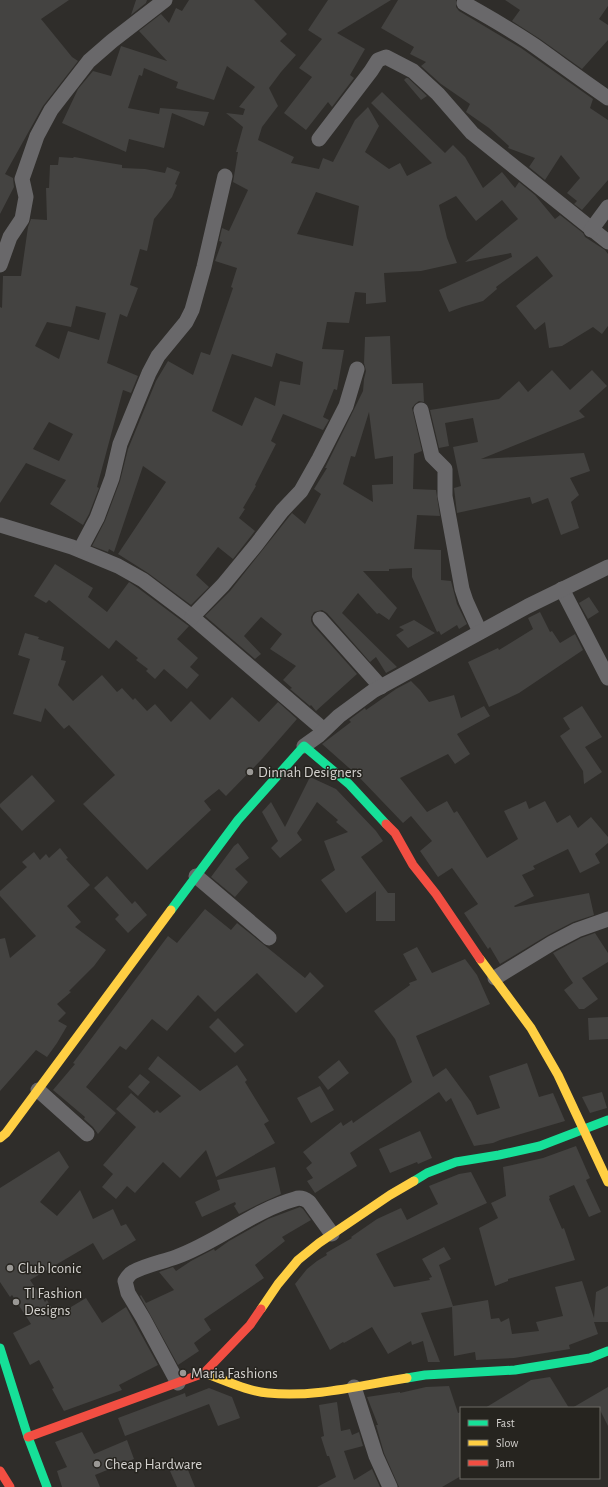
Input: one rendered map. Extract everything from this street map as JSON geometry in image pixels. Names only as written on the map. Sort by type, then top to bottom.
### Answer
[{"type":"street","points":[[0,265],[10,237],[22,218],[26,197],[22,179],[37,136],[51,110],[89,61],[112,41],[165,0]]},
{"type":"street","points":[[464,3],[496,21],[534,46],[608,98]]},
{"type":"street","points":[[319,139],[378,60],[386,57],[413,71],[438,94],[472,133],[591,230],[608,242]]},
{"type":"street","points":[[80,550],[97,518],[112,478],[120,444],[149,373],[158,356],[186,322],[192,310],[204,267],[225,176]]},
{"type":"street","points":[[591,230],[608,207]]},
{"type":"street","points":[[192,617],[223,585],[256,545],[282,510],[301,491],[307,477],[319,459],[346,406],[357,369]]},
{"type":"street","points":[[421,410],[432,456],[445,469],[445,496],[462,589],[480,632]]},
{"type":"street","points":[[0,525],[80,550],[118,566],[143,580],[192,617],[324,730]]},
{"type":"street","points":[[0,1138],[6,1133],[238,820],[304,746],[318,736],[339,716],[381,687],[480,632],[562,589],[608,567]]},
{"type":"street","points":[[562,589],[608,678]]},
{"type":"street","points":[[320,619],[381,687]]},
{"type":"street","points":[[304,746],[349,784],[395,833],[413,865],[436,894],[466,940],[495,978],[544,1048],[608,1182]]},
{"type":"street","points":[[196,876],[269,938]]},
{"type":"street","points":[[495,978],[552,943],[577,930],[608,919]]},
{"type":"street","points":[[38,1090],[87,1134]]},
{"type":"street","points":[[28,1437],[204,1373],[250,1325],[278,1284],[298,1260],[332,1234],[390,1195],[427,1173],[456,1162],[540,1146],[608,1120]]},
{"type":"street","points":[[178,1383],[128,1293],[125,1281],[131,1273],[178,1257],[255,1215],[297,1198],[304,1199],[309,1202],[332,1234]]},
{"type":"street","points":[[0,1348],[28,1437],[47,1487]]},
{"type":"street","points":[[204,1373],[248,1389],[268,1393],[313,1393],[425,1375],[515,1370],[590,1358],[608,1351]]},
{"type":"street","points":[[354,1387],[376,1456],[390,1487]]},
{"type":"street","points":[[0,1471],[10,1487]]},
{"type":"building","points":[[0,0],[69,0],[41,19],[72,57],[78,61],[43,106],[5,174],[13,178],[14,187],[0,214]]},
{"type":"building","points":[[136,0],[147,0],[146,3],[131,15]]},
{"type":"building","points":[[189,0],[254,0],[287,34],[280,41],[296,55],[269,88],[278,106],[262,127],[258,140],[294,157],[291,163],[319,169],[323,158],[333,162],[355,120],[368,107],[379,126],[365,152],[389,169],[400,163],[407,176],[432,163],[371,103],[382,92],[445,153],[453,145],[465,157],[483,188],[502,172],[515,188],[519,182],[535,195],[555,219],[560,215],[583,233],[585,237],[605,250],[608,254],[608,326],[602,334],[593,327],[562,346],[549,348],[545,322],[535,330],[516,306],[553,276],[537,256],[496,287],[497,289],[483,301],[449,312],[439,290],[512,257],[511,253],[465,262],[518,219],[502,200],[476,221],[456,196],[439,205],[447,238],[457,263],[421,271],[384,273],[386,302],[366,304],[366,293],[355,292],[349,323],[327,322],[322,349],[344,350],[337,390],[334,389],[323,417],[329,420],[323,430],[283,414],[271,441],[276,444],[255,485],[256,486],[243,508],[245,509],[239,518],[255,531],[233,559],[218,547],[196,575],[209,587],[191,605],[148,573],[118,554],[166,482],[143,466],[114,552],[109,549],[108,552],[92,546],[105,521],[120,481],[128,449],[156,381],[168,361],[193,375],[201,352],[210,355],[233,288],[231,287],[237,268],[215,261],[222,242],[219,241],[222,228],[229,231],[248,190],[233,182],[238,152],[236,152],[243,127],[226,113],[243,115],[245,109],[239,107],[255,87],[227,66],[214,100],[176,88],[178,82],[144,68],[142,76],[139,75],[128,108],[159,114],[160,108],[209,112],[204,126],[172,113],[164,148],[129,139],[126,152],[62,123],[78,89],[93,71],[111,76],[121,46],[167,61],[139,31],[161,14],[169,23],[176,8],[182,11]],"holes":[[[316,192],[359,206],[353,246],[297,234]],[[276,353],[303,362],[300,385],[280,381],[275,406],[255,397],[242,426],[212,411],[232,354],[272,367]]]},
{"type":"building","points":[[328,0],[391,0],[337,33],[365,49],[350,75],[354,78],[332,107],[328,102],[306,130],[284,113],[312,77],[299,68],[322,39],[308,30]]},
{"type":"building","points":[[398,0],[456,0],[456,7],[459,11],[521,48],[593,99],[590,108],[608,120],[608,180],[582,210],[574,204],[577,201],[567,193],[580,178],[561,155],[545,180],[529,167],[535,158],[508,148],[509,146],[489,128],[466,112],[470,104],[441,84],[421,66],[426,62],[410,54],[414,47],[381,28]]},
{"type":"building","points":[[505,0],[608,0],[608,6],[599,19],[608,25],[608,40],[582,69],[512,21],[520,10]]},
{"type":"building","points":[[408,78],[427,96],[421,100],[404,80]]},
{"type":"building","points":[[59,157],[74,157],[122,165],[122,168],[145,169],[165,173],[167,167],[180,172],[172,197],[154,219],[147,251],[140,249],[130,285],[138,288],[127,317],[120,314],[107,363],[138,376],[131,393],[123,390],[97,487],[99,488],[83,525],[50,504],[66,480],[26,463],[0,503],[0,307],[2,308],[3,276],[21,276],[28,227],[31,219],[47,220],[46,188],[49,188],[50,165],[58,165]],"holes":[[[76,306],[106,313],[99,340],[68,331],[59,359],[35,346],[47,322],[71,327]],[[49,422],[73,434],[59,461],[33,449]]]},
{"type":"building","points":[[390,336],[392,384],[423,383],[424,402],[419,401],[412,408],[422,451],[414,454],[413,489],[436,490],[440,516],[417,515],[414,549],[441,550],[441,580],[451,581],[457,604],[467,624],[459,629],[457,625],[441,635],[439,631],[437,632],[412,577],[412,568],[389,569],[389,571],[363,571],[397,608],[389,620],[379,613],[377,614],[358,593],[342,613],[397,667],[386,673],[376,657],[370,662],[327,613],[322,610],[314,612],[311,617],[313,625],[357,674],[316,711],[311,705],[310,706],[290,689],[292,688],[283,680],[296,666],[270,649],[282,634],[261,617],[244,636],[261,654],[255,659],[205,616],[230,591],[292,513],[305,524],[321,494],[314,489],[327,468],[325,468],[363,391],[366,371],[364,363],[365,337]],"holes":[[[369,412],[375,459],[393,456],[393,484],[372,485],[373,502],[343,484],[351,456],[355,457]]]},
{"type":"building","points":[[552,370],[570,390],[592,370],[607,386],[579,411],[585,417],[481,459],[584,453],[590,471],[570,478],[579,495],[571,502],[579,528],[561,535],[548,498],[532,504],[530,497],[457,513],[454,488],[461,486],[453,447],[478,442],[473,418],[445,423],[449,446],[439,448],[430,410],[499,399],[519,381],[528,392]]},
{"type":"building","points":[[55,564],[93,588],[88,597],[107,612],[129,582],[189,626],[177,639],[198,658],[190,667],[199,675],[187,689],[164,669],[155,679],[146,671],[148,669],[136,660],[138,658],[116,640],[109,649],[49,600],[46,603],[34,596]]},
{"type":"building","points":[[589,597],[599,612],[588,619],[579,603]]},
{"type":"building","points":[[540,612],[550,632],[552,631],[560,643],[575,634],[583,650],[519,693],[489,707],[468,662],[498,648],[499,650],[533,629],[528,618]]},
{"type":"building","points":[[414,620],[435,633],[408,648],[396,635],[404,630],[399,627]]},
{"type":"building","points":[[25,633],[39,637],[38,639],[64,647],[61,660],[66,661],[58,685],[73,701],[102,675],[117,692],[122,688],[133,700],[135,698],[147,711],[155,704],[171,722],[191,701],[210,720],[232,697],[259,722],[278,702],[297,719],[262,759],[226,796],[219,789],[204,801],[211,810],[147,870],[83,804],[115,775],[69,725],[64,729],[45,708],[41,722],[13,714],[30,659],[18,655]]},
{"type":"building","points":[[411,681],[429,702],[454,695],[461,718],[484,706],[490,716],[457,734],[470,754],[455,764],[448,754],[400,778],[427,812],[447,801],[454,813],[457,811],[487,858],[518,839],[504,811],[526,801],[529,809],[545,801],[557,823],[570,815],[578,828],[591,817],[608,837],[608,843],[595,854],[600,863],[580,873],[568,849],[533,866],[535,869],[522,875],[534,896],[514,906],[589,893],[594,915],[573,922],[548,935],[500,964],[490,947],[488,949],[464,913],[478,904],[452,868],[438,877],[420,851],[432,841],[411,816],[403,823],[357,775],[322,744],[351,722],[349,720],[365,708],[366,710],[396,689]]},
{"type":"building","points":[[582,706],[602,737],[585,747],[602,772],[584,784],[583,771],[560,736],[570,729],[563,718]]},
{"type":"building","points":[[32,775],[55,801],[22,831],[0,807],[0,804]]},
{"type":"building","points":[[310,777],[336,789],[376,831],[383,841],[361,857],[388,893],[395,893],[395,921],[376,921],[376,891],[346,913],[321,880],[335,870],[324,841],[348,832],[336,822],[338,820],[317,802],[297,833],[302,840],[280,858],[271,848],[278,841],[262,812],[271,802],[285,827]]},
{"type":"building","points":[[238,843],[249,858],[235,869],[248,882],[235,897],[211,877],[234,846]]},
{"type":"building","points":[[60,848],[68,858],[66,859],[90,885],[67,906],[81,922],[75,927],[106,950],[94,966],[69,991],[71,992],[57,1004],[66,1013],[58,1021],[67,1026],[47,1057],[36,1050],[0,1091],[0,939],[5,938],[10,958],[36,936],[0,896],[0,891],[27,867],[22,862],[34,852],[40,860],[46,854],[49,858]]},
{"type":"building","points":[[107,876],[132,904],[135,901],[147,915],[128,933],[115,919],[119,915],[94,888]]},
{"type":"building","points":[[205,909],[231,930],[237,923],[305,978],[310,972],[324,986],[296,1013],[257,973],[215,1012],[198,995],[167,1031],[152,1019],[126,1050],[120,1046],[86,1087],[116,1113],[98,1134],[84,1119],[85,1117],[53,1090],[75,1064],[73,1063],[168,936],[177,943]]},
{"type":"building","points":[[595,933],[608,953],[608,962],[582,978],[598,999],[584,1009],[579,1009],[564,990],[573,983],[553,953],[581,938]]},
{"type":"building","points":[[417,947],[432,973],[465,959],[477,975],[490,1004],[416,1036],[433,1077],[446,1068],[471,1102],[477,1115],[500,1108],[489,1076],[527,1063],[539,1097],[553,1093],[565,1121],[493,1143],[474,1146],[451,1098],[446,1102],[439,1092],[350,1153],[357,1166],[315,1193],[307,1181],[313,1178],[306,1168],[312,1163],[303,1152],[341,1122],[343,1126],[352,1120],[353,1123],[412,1082],[395,1039],[374,1011],[410,985],[409,983],[417,980],[403,954]]},
{"type":"building","points":[[608,1017],[608,1039],[589,1040],[588,1018]]},
{"type":"building","points":[[218,1018],[244,1045],[235,1053],[209,1027]]},
{"type":"building","points":[[158,1056],[200,1091],[237,1065],[247,1080],[245,1082],[269,1121],[264,1124],[275,1143],[216,1177],[206,1150],[180,1178],[163,1162],[135,1193],[127,1186],[116,1199],[102,1187],[113,1174],[103,1165],[136,1127],[116,1109],[131,1093],[154,1113],[157,1110],[160,1113],[181,1096],[148,1069]]},
{"type":"building","points":[[339,1060],[349,1073],[328,1090],[318,1077]]},
{"type":"building","points":[[140,1074],[150,1082],[138,1096],[128,1087]]},
{"type":"building","points":[[320,1086],[334,1110],[311,1123],[297,1098]]},
{"type":"building","points":[[602,1092],[607,1108],[590,1113],[582,1097]]},
{"type":"building","points":[[420,1131],[432,1158],[418,1164],[417,1162],[390,1173],[379,1149]]},
{"type":"building","points":[[576,1146],[590,1178],[586,1180],[601,1212],[589,1217],[574,1185],[549,1196],[562,1229],[564,1228],[575,1260],[508,1279],[508,1281],[495,1286],[479,1228],[498,1218],[491,1203],[506,1196],[503,1167],[543,1158]]},
{"type":"building","points":[[59,1151],[69,1167],[40,1202],[57,1216],[80,1190],[93,1219],[113,1209],[121,1226],[126,1224],[136,1240],[103,1260],[93,1243],[30,1280],[45,1302],[47,1300],[54,1312],[64,1307],[66,1310],[86,1298],[102,1323],[126,1307],[158,1365],[119,1385],[122,1390],[64,1411],[39,1360],[30,1365],[13,1333],[31,1324],[12,1295],[10,1297],[0,1282],[0,1188]]},
{"type":"building","points":[[275,1167],[281,1194],[239,1214],[234,1206],[236,1204],[235,1202],[202,1217],[195,1202],[220,1190],[217,1180]]},
{"type":"building","points":[[471,1172],[487,1203],[376,1254],[394,1287],[430,1280],[429,1278],[432,1277],[422,1259],[444,1247],[451,1259],[439,1265],[453,1306],[488,1300],[491,1319],[499,1318],[501,1322],[509,1318],[512,1334],[539,1331],[536,1322],[563,1316],[555,1287],[582,1281],[594,1318],[596,1292],[608,1286],[608,1322],[594,1322],[598,1334],[569,1345],[570,1349],[514,1358],[476,1360],[475,1352],[454,1356],[452,1307],[421,1313],[440,1362],[428,1362],[423,1341],[412,1345],[411,1341],[388,1354],[372,1327],[330,1350],[295,1284],[307,1269],[327,1255],[326,1253],[352,1238],[351,1237],[377,1219],[401,1208],[407,1220],[438,1204],[429,1186],[459,1174]]},
{"type":"building","points":[[300,1207],[311,1220],[282,1237],[285,1241],[255,1265],[264,1278],[204,1319],[211,1330],[194,1343],[199,1351],[178,1365],[140,1296],[141,1295],[146,1303],[174,1290],[159,1272],[173,1267],[176,1271],[214,1249],[215,1251],[229,1241],[268,1219]]},
{"type":"building","points":[[550,1377],[568,1407],[487,1407],[531,1380]]},
{"type":"building","points":[[449,1386],[458,1413],[460,1412],[460,1477],[442,1487],[399,1487],[384,1453],[376,1425],[378,1425],[367,1397],[400,1393],[426,1387]]},
{"type":"building","points":[[608,1387],[608,1426],[600,1407],[574,1407]]},
{"type":"building","points":[[209,1388],[232,1397],[240,1418],[218,1426],[209,1404],[125,1436],[118,1418],[185,1393],[186,1397]]},
{"type":"building","points":[[337,1402],[341,1431],[350,1429],[352,1435],[359,1432],[363,1446],[344,1451],[354,1480],[372,1469],[380,1487],[317,1487],[336,1477],[321,1437],[324,1436],[319,1405]]},
{"type":"building","points":[[82,1432],[94,1454],[127,1440],[134,1459],[95,1475],[100,1487],[62,1487],[57,1471],[67,1467],[55,1442]]},
{"type":"building","points":[[186,1465],[195,1487],[177,1487],[170,1471]]},
{"type":"traffic: fast","points":[[171,910],[238,820],[304,746],[349,784],[386,824]]},
{"type":"traffic: fast","points":[[414,1181],[427,1173],[456,1162],[540,1146],[608,1120]]},
{"type":"traffic: fast","points":[[0,1348],[28,1437],[47,1487]]},
{"type":"traffic: fast","points":[[407,1378],[425,1375],[515,1370],[590,1358],[608,1351]]},
{"type":"traffic: slow","points":[[0,1138],[6,1133],[171,910]]},
{"type":"traffic: slow","points":[[480,959],[531,1028],[558,1075],[608,1182]]},
{"type":"traffic: slow","points":[[261,1309],[278,1284],[298,1260],[319,1243],[390,1195],[414,1181]]},
{"type":"traffic: slow","points":[[204,1373],[252,1390],[285,1394],[303,1394],[338,1390],[407,1378]]},
{"type":"traffic: jam","points":[[386,824],[395,833],[413,865],[436,894],[480,959]]},
{"type":"traffic: jam","points":[[28,1437],[204,1373],[250,1325],[261,1309]]},
{"type":"traffic: jam","points":[[0,1471],[10,1487]]},
{"type":"place","name":"Dinnah Designers","points":[[250,772]]},
{"type":"place","name":"Club Iconic","points":[[10,1268]]},
{"type":"place","name":"Tl Fashion Designs","points":[[16,1302]]},
{"type":"place","name":"Maria Fashions","points":[[183,1373]]},
{"type":"place","name":"Cheap Hardware","points":[[97,1464]]}]
